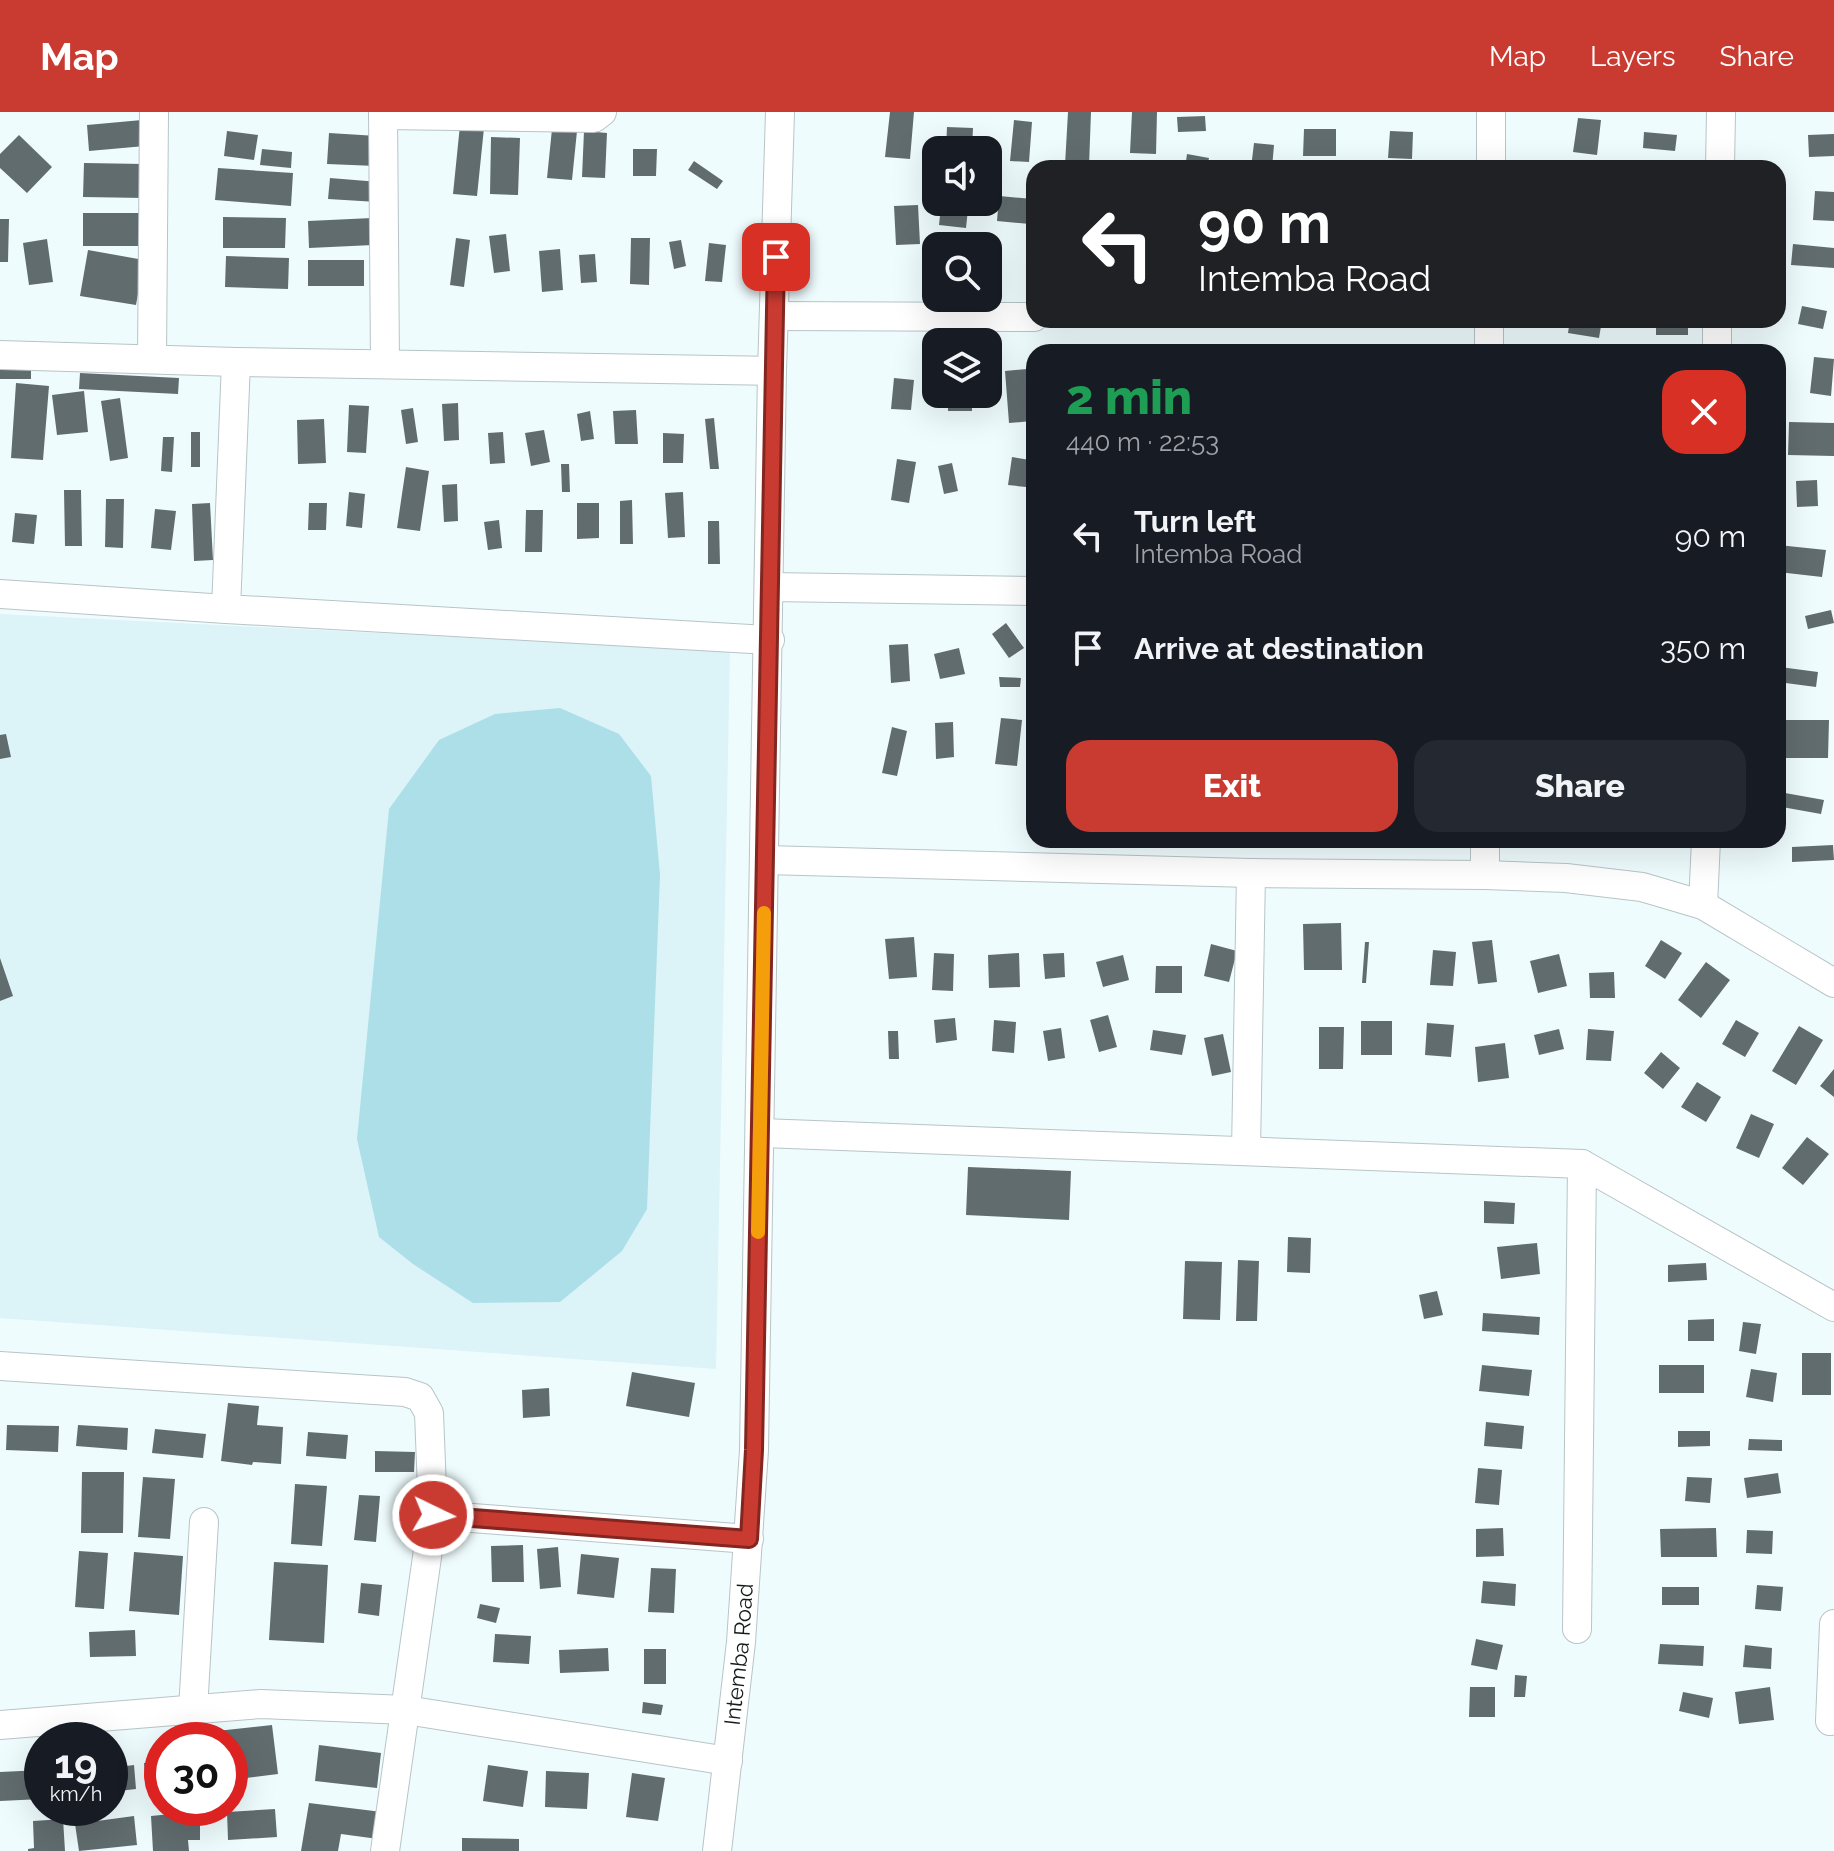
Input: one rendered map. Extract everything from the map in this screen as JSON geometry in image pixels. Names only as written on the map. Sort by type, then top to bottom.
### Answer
[{"type":"street","points":[[152,359],[154,112]]},
{"type":"street","points":[[385,363],[383,113],[594,118],[602,112]]},
{"type":"street","name":"Intemba Road","points":[[717,1851],[749,1539],[754,1450],[770,640],[772,371],[780,112]]},
{"type":"street","points":[[1491,112],[1491,160]]},
{"type":"street","points":[[1720,160],[1721,112]]},
{"type":"street","points":[[774,316],[1026,317]]},
{"type":"street","points":[[0,355],[772,371]]},
{"type":"street","points":[[226,609],[236,362]]},
{"type":"street","points":[[770,587],[1026,591]]},
{"type":"street","points":[[0,594],[770,640]]},
{"type":"street","points":[[1485,848],[1485,875]]},
{"type":"street","points":[[1703,905],[1706,848]]},
{"type":"street","points":[[765,860],[1566,878],[1642,887],[1703,905],[1834,983]]},
{"type":"street","points":[[1246,1151],[1251,873]]},
{"type":"street","points":[[760,1133],[1582,1164],[1834,1307]]},
{"type":"street","points":[[1577,1629],[1582,1164]]},
{"type":"street","points":[[0,1366],[405,1392],[420,1397],[429,1413],[433,1515],[385,1851]]},
{"type":"street","points":[[433,1515],[749,1539]]},
{"type":"street","points":[[193,1710],[204,1522]]},
{"type":"street","points":[[1830,1721],[1834,1624]]},
{"type":"street","points":[[0,1725],[261,1704],[406,1710],[728,1761]]},
{"type":"shaded area","points":[[0,614],[730,651],[716,1369],[0,1318]]},
{"type":"shaded area","points":[[560,708],[619,734],[651,776],[660,875],[647,1209],[622,1251],[560,1302],[473,1303],[413,1264],[379,1237],[357,1139],[389,809],[439,740],[495,714]]},
{"type":"building","points":[[890,112],[914,112],[910,159],[885,157]]},
{"type":"building","points":[[1068,112],[1091,112],[1089,160],[1065,160]]},
{"type":"building","points":[[1132,112],[1157,112],[1156,154],[1130,153]]},
{"type":"building","points":[[1205,116],[1206,131],[1178,132],[1177,117]]},
{"type":"building","points":[[1578,118],[1601,120],[1597,155],[1573,152]]},
{"type":"building","points":[[142,120],[145,146],[89,151],[87,125]]},
{"type":"building","points":[[1014,120],[1032,122],[1029,160],[1010,161]]},
{"type":"building","points":[[460,125],[484,128],[477,196],[453,194]]},
{"type":"building","points":[[947,127],[973,128],[973,136],[947,136]]},
{"type":"building","points":[[552,129],[577,131],[572,180],[547,178]]},
{"type":"building","points":[[1304,129],[1336,129],[1336,156],[1303,156]]},
{"type":"building","points":[[227,131],[258,135],[254,160],[224,156]]},
{"type":"building","points":[[584,131],[607,133],[605,178],[582,177]]},
{"type":"building","points":[[1390,131],[1413,132],[1412,159],[1388,158]]},
{"type":"building","points":[[1644,132],[1677,135],[1675,151],[1643,148]]},
{"type":"building","points":[[329,133],[377,136],[376,166],[327,164]]},
{"type":"building","points":[[1834,134],[1834,156],[1809,157],[1808,135]]},
{"type":"building","points":[[19,135],[52,167],[27,193],[0,168],[0,154]]},
{"type":"building","points":[[491,137],[520,138],[518,195],[490,194]]},
{"type":"building","points":[[1254,143],[1274,145],[1273,160],[1252,160]]},
{"type":"building","points":[[262,149],[292,152],[291,168],[260,165]]},
{"type":"building","points":[[633,149],[657,149],[656,176],[633,176]]},
{"type":"building","points":[[1187,154],[1209,158],[1209,160],[1186,160]]},
{"type":"building","points":[[694,161],[723,181],[717,189],[688,170]]},
{"type":"building","points":[[84,163],[145,164],[144,198],[83,197]]},
{"type":"building","points":[[218,168],[293,173],[291,206],[215,200]]},
{"type":"building","points":[[330,178],[379,182],[377,202],[328,199]]},
{"type":"building","points":[[1815,191],[1834,192],[1834,221],[1813,220]]},
{"type":"building","points":[[1002,196],[1026,198],[1026,224],[997,221],[997,216],[1002,216]]},
{"type":"building","points":[[918,205],[920,244],[896,245],[894,206]]},
{"type":"building","points":[[83,213],[139,213],[139,246],[83,246]]},
{"type":"building","points":[[940,216],[967,216],[966,228],[939,225]]},
{"type":"building","points":[[223,217],[286,218],[285,248],[223,248]]},
{"type":"building","points":[[372,218],[373,245],[309,248],[308,221]]},
{"type":"building","points":[[0,219],[9,219],[8,262],[0,262]]},
{"type":"building","points":[[506,234],[510,271],[494,273],[489,236]]},
{"type":"building","points":[[456,238],[470,240],[464,287],[450,285]]},
{"type":"building","points":[[631,238],[650,238],[649,285],[630,284]]},
{"type":"building","points":[[47,239],[53,282],[29,285],[23,243]]},
{"type":"building","points":[[681,240],[686,266],[674,269],[669,242]]},
{"type":"building","points":[[709,243],[726,245],[722,282],[705,281]]},
{"type":"building","points":[[1793,244],[1834,248],[1834,268],[1791,265]]},
{"type":"building","points":[[560,249],[563,290],[542,292],[539,251]]},
{"type":"building","points":[[88,250],[144,260],[136,305],[80,296]]},
{"type":"building","points":[[595,254],[597,282],[581,283],[579,255]]},
{"type":"building","points":[[226,256],[289,258],[288,289],[225,287]]},
{"type":"building","points":[[308,260],[364,260],[364,286],[308,286]]},
{"type":"building","points":[[1802,306],[1827,311],[1823,329],[1798,324]]},
{"type":"building","points":[[1569,328],[1601,328],[1599,338],[1568,333]]},
{"type":"building","points":[[1656,328],[1688,328],[1688,335],[1656,335]]},
{"type":"building","points":[[1814,357],[1834,359],[1831,396],[1810,393]]},
{"type":"building","points":[[1026,369],[1026,422],[1009,423],[1005,371]]},
{"type":"building","points":[[0,370],[31,370],[31,379],[0,379]]},
{"type":"building","points":[[80,373],[179,378],[178,394],[79,389]]},
{"type":"building","points":[[894,378],[914,380],[911,410],[891,409]]},
{"type":"building","points":[[16,383],[49,386],[43,460],[11,458]]},
{"type":"building","points":[[84,391],[88,432],[57,435],[52,395]]},
{"type":"building","points":[[120,398],[128,458],[110,461],[101,401]]},
{"type":"building","points":[[458,403],[459,440],[444,441],[442,404]]},
{"type":"building","points":[[349,405],[369,406],[366,453],[347,452]]},
{"type":"building","points":[[413,408],[418,442],[406,444],[401,410]]},
{"type":"building","points":[[948,408],[972,408],[972,411],[948,411]]},
{"type":"building","points":[[636,410],[638,444],[615,444],[613,411]]},
{"type":"building","points":[[590,411],[594,439],[581,441],[577,414]]},
{"type":"building","points":[[714,418],[719,469],[710,469],[705,419]]},
{"type":"building","points":[[324,419],[326,463],[298,464],[297,420]]},
{"type":"building","points":[[1789,422],[1834,423],[1834,456],[1788,455]]},
{"type":"building","points":[[544,430],[550,462],[531,466],[525,433]]},
{"type":"building","points":[[191,432],[200,432],[200,467],[191,467]]},
{"type":"building","points":[[503,432],[505,463],[490,464],[488,433]]},
{"type":"building","points":[[663,433],[684,434],[683,463],[663,463]]},
{"type":"building","points":[[163,437],[174,437],[172,472],[161,471]]},
{"type":"building","points":[[1012,457],[1026,459],[1026,487],[1008,485]]},
{"type":"building","points":[[897,459],[916,462],[909,503],[891,500]]},
{"type":"building","points":[[952,463],[958,491],[944,494],[938,466]]},
{"type":"building","points":[[561,464],[569,464],[570,492],[562,492]]},
{"type":"building","points":[[406,467],[429,471],[420,531],[397,528]]},
{"type":"building","points":[[1817,480],[1818,506],[1797,507],[1796,481]]},
{"type":"building","points":[[457,484],[458,521],[444,522],[442,485]]},
{"type":"building","points":[[64,490],[81,490],[82,546],[65,546]]},
{"type":"building","points":[[349,492],[365,494],[362,528],[346,526]]},
{"type":"building","points":[[683,492],[685,537],[668,538],[665,493]]},
{"type":"building","points":[[106,499],[124,499],[123,548],[105,547]]},
{"type":"building","points":[[632,500],[633,544],[620,544],[620,501]]},
{"type":"building","points":[[210,503],[213,560],[194,561],[192,504]]},
{"type":"building","points":[[309,503],[327,503],[326,530],[308,530]]},
{"type":"building","points":[[577,503],[599,503],[599,538],[577,539]]},
{"type":"building","points":[[155,509],[176,511],[171,550],[151,548]]},
{"type":"building","points":[[526,510],[543,510],[542,552],[525,552]]},
{"type":"building","points":[[15,513],[37,515],[34,544],[12,542]]},
{"type":"building","points":[[499,520],[502,548],[488,550],[484,522]]},
{"type":"building","points":[[708,521],[719,521],[720,564],[708,564]]},
{"type":"building","points":[[1786,546],[1826,550],[1822,577],[1786,573]]},
{"type":"building","points":[[1831,610],[1834,623],[1808,629],[1805,616]]},
{"type":"building","points":[[1006,623],[1024,648],[1009,658],[992,634]]},
{"type":"building","points":[[908,644],[910,681],[891,683],[889,645]]},
{"type":"building","points":[[959,648],[965,674],[940,679],[934,654]]},
{"type":"building","points":[[1786,668],[1818,672],[1816,687],[1786,683]]},
{"type":"building","points":[[999,677],[1021,678],[1020,687],[1000,687]]},
{"type":"building","points":[[1001,718],[1022,720],[1017,766],[995,764]]},
{"type":"building","points":[[1786,720],[1829,720],[1828,758],[1786,758]]},
{"type":"building","points":[[953,722],[954,757],[936,759],[935,723]]},
{"type":"building","points":[[892,727],[907,731],[897,776],[882,773]]},
{"type":"building","points":[[6,734],[11,757],[0,759],[0,735]]},
{"type":"building","points":[[1786,793],[1824,800],[1821,814],[1786,808]]},
{"type":"building","points":[[1833,845],[1834,860],[1792,862],[1792,847]]},
{"type":"building","points":[[1341,923],[1342,970],[1304,970],[1303,924]]},
{"type":"building","points":[[914,937],[917,977],[889,979],[885,939]]},
{"type":"building","points":[[1492,940],[1497,982],[1478,984],[1472,942]]},
{"type":"building","points":[[1661,940],[1682,953],[1665,979],[1645,966]]},
{"type":"building","points":[[1365,942],[1369,942],[1366,983],[1362,983]]},
{"type":"building","points":[[1211,944],[1237,951],[1229,982],[1204,976]]},
{"type":"building","points":[[1433,950],[1456,952],[1453,986],[1430,985]]},
{"type":"building","points":[[934,953],[954,954],[953,991],[932,990]]},
{"type":"building","points":[[1019,953],[1020,987],[989,988],[988,955]]},
{"type":"building","points":[[1064,953],[1065,977],[1045,979],[1043,954]]},
{"type":"building","points":[[1559,954],[1567,986],[1538,993],[1530,961]]},
{"type":"building","points":[[1123,955],[1129,980],[1103,987],[1096,962]]},
{"type":"building","points":[[0,958],[13,996],[0,1001]]},
{"type":"building","points":[[1706,962],[1730,980],[1701,1018],[1678,1000]]},
{"type":"building","points":[[1156,966],[1182,966],[1182,993],[1155,993]]},
{"type":"building","points":[[1614,972],[1615,998],[1590,998],[1589,973]]},
{"type":"building","points":[[1108,1015],[1117,1047],[1099,1052],[1090,1020]]},
{"type":"building","points":[[955,1018],[957,1040],[936,1043],[934,1020]]},
{"type":"building","points":[[994,1020],[1016,1022],[1014,1053],[992,1051]]},
{"type":"building","points":[[1736,1020],[1759,1033],[1745,1057],[1722,1044]]},
{"type":"building","points":[[1361,1021],[1392,1021],[1392,1055],[1361,1055]]},
{"type":"building","points":[[1427,1023],[1454,1025],[1451,1057],[1425,1055]]},
{"type":"building","points":[[1799,1026],[1823,1040],[1796,1085],[1772,1071]]},
{"type":"building","points":[[1319,1027],[1344,1027],[1343,1069],[1319,1069]]},
{"type":"building","points":[[1061,1028],[1065,1058],[1048,1061],[1043,1031]]},
{"type":"building","points":[[1559,1029],[1564,1049],[1539,1055],[1534,1035]]},
{"type":"building","points":[[1588,1029],[1614,1031],[1611,1061],[1586,1060]]},
{"type":"building","points":[[1153,1030],[1186,1035],[1182,1055],[1150,1050]]},
{"type":"building","points":[[888,1031],[898,1031],[899,1059],[889,1059]]},
{"type":"building","points":[[1223,1034],[1231,1072],[1212,1076],[1204,1038]]},
{"type":"building","points":[[1505,1043],[1509,1078],[1478,1082],[1475,1047]]},
{"type":"building","points":[[1661,1052],[1680,1068],[1663,1089],[1644,1073]]},
{"type":"building","points":[[1834,1069],[1834,1097],[1820,1086]]},
{"type":"building","points":[[1697,1082],[1721,1097],[1706,1122],[1681,1107]]},
{"type":"building","points":[[1751,1114],[1774,1124],[1759,1158],[1736,1148]]},
{"type":"building","points":[[1807,1137],[1829,1154],[1803,1185],[1782,1168]]},
{"type":"building","points":[[968,1167],[1071,1171],[1069,1220],[966,1215]]},
{"type":"building","points":[[1484,1201],[1515,1203],[1514,1224],[1484,1223]]},
{"type":"building","points":[[1288,1237],[1311,1238],[1310,1273],[1287,1272]]},
{"type":"building","points":[[1537,1243],[1540,1274],[1501,1279],[1497,1247]]},
{"type":"building","points":[[1238,1260],[1259,1261],[1257,1321],[1236,1321]]},
{"type":"building","points":[[1185,1261],[1222,1262],[1220,1320],[1183,1319]]},
{"type":"building","points":[[1706,1263],[1707,1280],[1668,1282],[1668,1265]]},
{"type":"building","points":[[1437,1291],[1443,1315],[1424,1319],[1419,1295]]},
{"type":"building","points":[[1483,1313],[1540,1317],[1539,1335],[1482,1331]]},
{"type":"building","points":[[1714,1319],[1714,1341],[1688,1341],[1688,1320]]},
{"type":"building","points":[[1743,1322],[1761,1324],[1756,1354],[1739,1351]]},
{"type":"building","points":[[1802,1353],[1831,1353],[1831,1395],[1802,1395]]},
{"type":"building","points":[[1482,1365],[1532,1370],[1529,1396],[1479,1391]]},
{"type":"building","points":[[1659,1365],[1704,1365],[1704,1393],[1659,1393]]},
{"type":"building","points":[[1751,1369],[1777,1373],[1773,1402],[1746,1397]]},
{"type":"building","points":[[632,1372],[695,1383],[689,1417],[626,1406]]},
{"type":"building","points":[[549,1388],[550,1416],[523,1418],[522,1390]]},
{"type":"building","points":[[228,1403],[259,1406],[257,1425],[283,1427],[281,1464],[253,1462],[252,1465],[221,1461]]},
{"type":"building","points":[[1486,1422],[1524,1426],[1522,1449],[1484,1446]]},
{"type":"building","points":[[7,1425],[59,1426],[58,1452],[6,1450]]},
{"type":"building","points":[[78,1425],[128,1428],[127,1450],[76,1446]]},
{"type":"building","points":[[155,1429],[206,1434],[203,1458],[152,1453]]},
{"type":"building","points":[[1678,1431],[1710,1431],[1710,1446],[1678,1447]]},
{"type":"building","points":[[308,1432],[348,1435],[346,1459],[306,1456]]},
{"type":"building","points":[[1749,1439],[1782,1440],[1782,1451],[1748,1450]]},
{"type":"building","points":[[375,1451],[415,1452],[414,1472],[375,1472]]},
{"type":"building","points":[[1478,1468],[1502,1470],[1499,1505],[1475,1503]]},
{"type":"building","points":[[82,1472],[124,1472],[123,1533],[81,1533]]},
{"type":"building","points":[[1778,1473],[1781,1493],[1747,1498],[1744,1478]]},
{"type":"building","points":[[143,1477],[175,1479],[170,1539],[138,1537]]},
{"type":"building","points":[[1687,1477],[1712,1478],[1710,1503],[1685,1501]]},
{"type":"building","points":[[295,1484],[327,1486],[322,1546],[291,1544]]},
{"type":"building","points":[[359,1495],[380,1496],[376,1542],[354,1540]]},
{"type":"building","points":[[1503,1528],[1504,1556],[1476,1557],[1476,1529]]},
{"type":"building","points":[[1716,1528],[1717,1557],[1661,1557],[1660,1529]]},
{"type":"building","points":[[1747,1530],[1773,1531],[1772,1554],[1746,1553]]},
{"type":"building","points":[[523,1545],[524,1582],[492,1582],[491,1546]]},
{"type":"building","points":[[558,1547],[561,1587],[540,1589],[537,1549]]},
{"type":"building","points":[[79,1551],[108,1553],[104,1609],[75,1607]]},
{"type":"building","points":[[134,1552],[183,1556],[179,1615],[129,1611]]},
{"type":"building","points":[[581,1554],[619,1558],[614,1598],[577,1594]]},
{"type":"building","points":[[274,1562],[328,1565],[324,1643],[269,1640]]},
{"type":"building","points":[[651,1568],[676,1569],[674,1613],[648,1612]]},
{"type":"building","points":[[1483,1581],[1516,1584],[1515,1606],[1481,1603]]},
{"type":"building","points":[[361,1583],[382,1585],[379,1616],[358,1613]]},
{"type":"building","points":[[1757,1585],[1783,1587],[1781,1611],[1755,1609]]},
{"type":"building","points":[[1662,1587],[1699,1587],[1699,1605],[1662,1605]]},
{"type":"building","points":[[480,1604],[500,1608],[496,1623],[477,1618]]},
{"type":"building","points":[[135,1630],[136,1656],[90,1657],[89,1632]]},
{"type":"building","points":[[495,1634],[531,1636],[529,1664],[493,1662]]},
{"type":"building","points":[[1476,1639],[1503,1645],[1497,1670],[1471,1665]]},
{"type":"building","points":[[1660,1644],[1704,1646],[1703,1666],[1658,1664]]},
{"type":"building","points":[[1745,1645],[1772,1648],[1771,1669],[1743,1667]]},
{"type":"building","points":[[608,1648],[609,1671],[560,1673],[559,1650]]},
{"type":"building","points":[[644,1649],[666,1649],[666,1684],[644,1684]]},
{"type":"building","points":[[1515,1675],[1527,1676],[1525,1697],[1514,1697]]},
{"type":"building","points":[[1470,1687],[1495,1687],[1495,1717],[1469,1717]]},
{"type":"building","points":[[1770,1687],[1774,1720],[1739,1724],[1735,1692]]},
{"type":"building","points":[[1683,1692],[1713,1698],[1709,1718],[1679,1711]]},
{"type":"building","points":[[643,1702],[663,1705],[661,1715],[642,1713]]},
{"type":"building","points":[[272,1725],[278,1774],[248,1778],[248,1728]]},
{"type":"building","points":[[319,1745],[381,1753],[377,1788],[315,1781]]},
{"type":"building","points":[[134,1765],[136,1789],[128,1790],[128,1766]]},
{"type":"building","points":[[488,1765],[528,1771],[523,1807],[483,1801]]},
{"type":"building","points":[[24,1771],[24,1800],[0,1801],[0,1772]]},
{"type":"building","points":[[546,1771],[589,1773],[587,1809],[545,1807]]},
{"type":"building","points":[[632,1773],[665,1778],[658,1821],[626,1817]]},
{"type":"building","points":[[309,1803],[382,1812],[378,1839],[341,1834],[338,1851],[301,1851]]},
{"type":"building","points":[[275,1809],[277,1837],[228,1840],[228,1826],[248,1826],[248,1811]]},
{"type":"building","points":[[134,1816],[137,1845],[79,1851],[75,1826],[128,1826],[128,1817]]},
{"type":"building","points":[[33,1826],[63,1826],[65,1851],[28,1851],[34,1848]]},
{"type":"building","points":[[152,1826],[200,1826],[200,1840],[188,1840],[189,1851],[153,1851]]},
{"type":"building","points":[[462,1838],[519,1839],[519,1851],[462,1851]]},
{"type":"slow traffic","points":[[758,1232],[764,913]]},
{"type":"route","points":[[433,1515],[749,1539],[754,1450],[776,257]]}]
